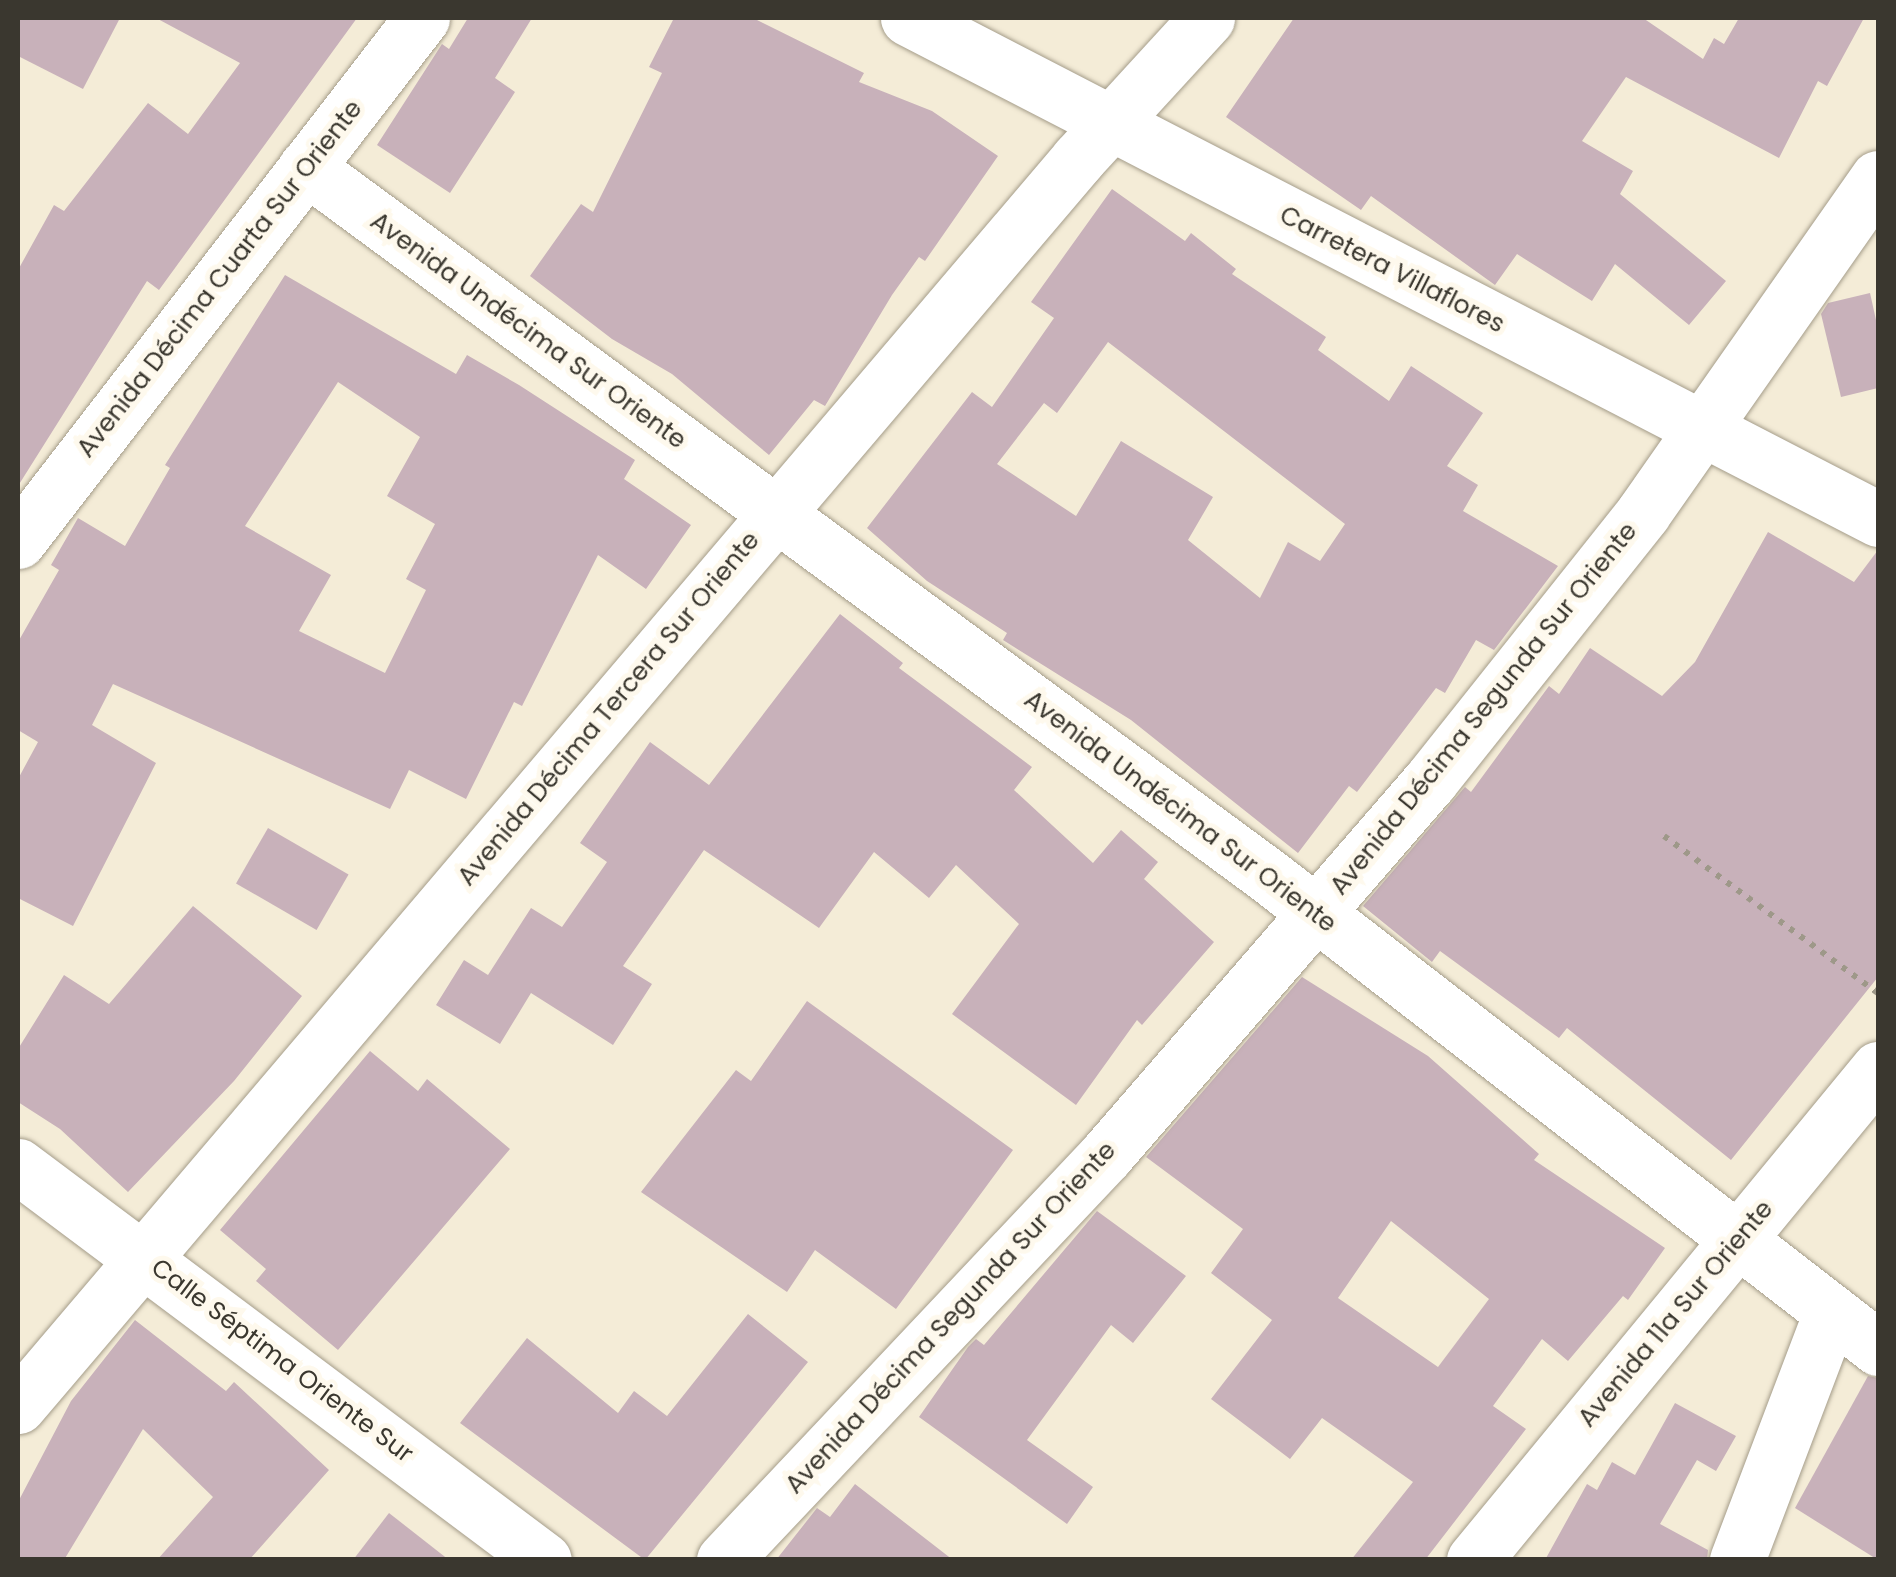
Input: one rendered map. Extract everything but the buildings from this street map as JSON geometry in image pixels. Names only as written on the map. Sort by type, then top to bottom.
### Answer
[{"type":"street","name":"Avenida Décima Cuarta Sur Oriente","points":[[18,541],[422,18]]},
{"type":"street","name":"Carretera Villaflores","points":[[908,18],[1110,127],[1878,520]]},
{"type":"street","name":"Avenida Décima Tercera Sur Oriente","points":[[18,1406],[776,513],[1207,18]]},
{"type":"street","name":"Avenida Undécima Sur Oriente","points":[[306,168],[1317,914],[1878,1348]]},
{"type":"street","name":"Avenida Décima Segunda Sur Oriente","points":[[724,1560],[1106,1155],[1317,914],[1643,513],[1878,178]]},
{"type":"street","name":"Avenida 11a Sur Oriente","points":[[1474,1560],[1878,1068]]},
{"type":"street","name":"Calle Séptima Oriente Sur","points":[[18,1166],[146,1258],[544,1560]]},
{"type":"street","points":[[1736,1560],[1831,1312]]},
{"type":"path","points":[[1664,836],[1878,994]]}]
